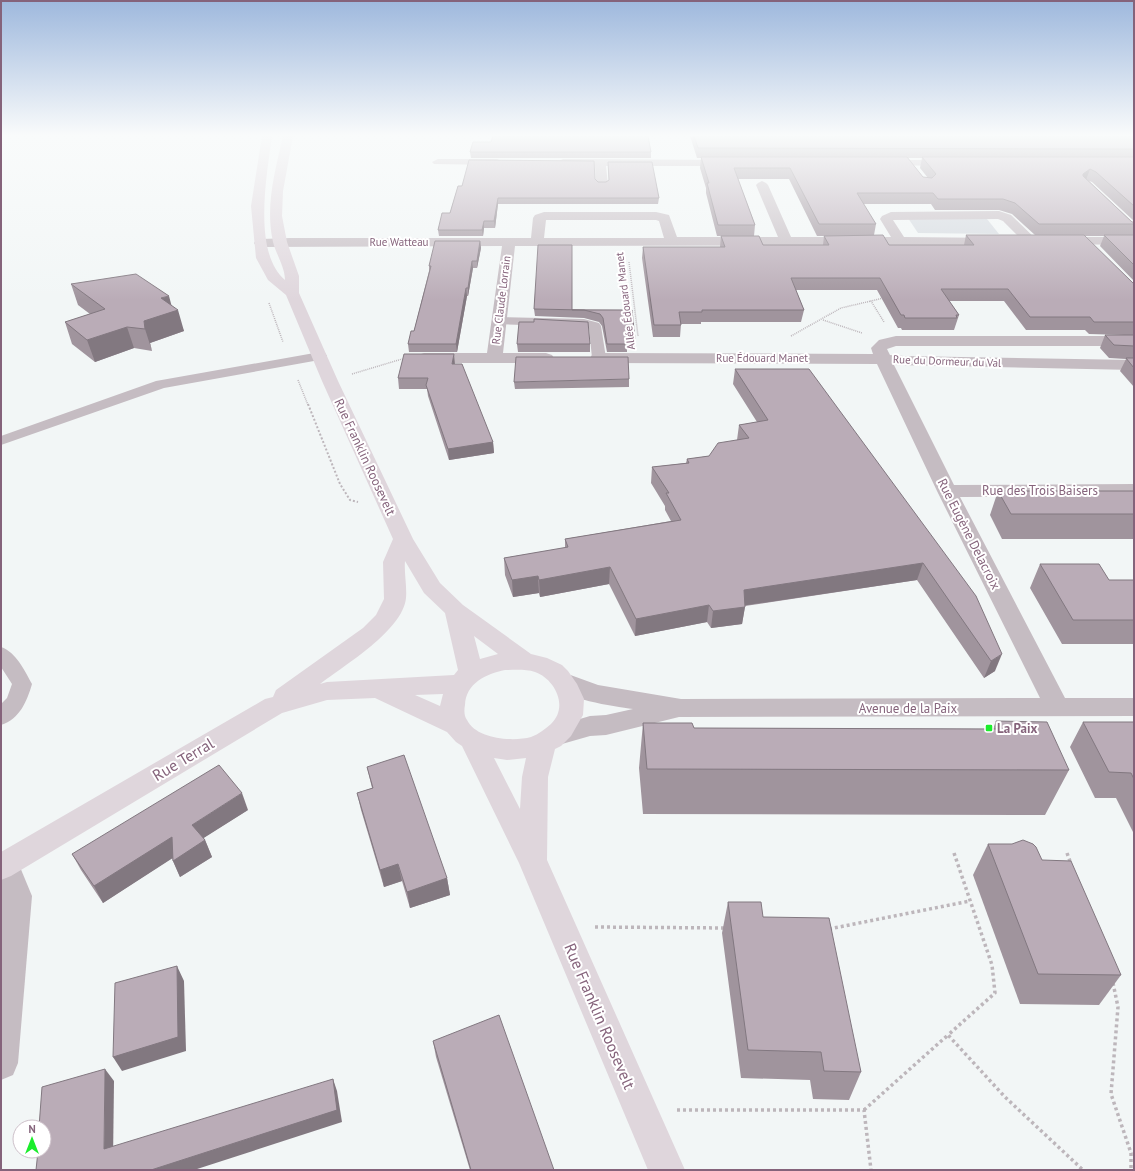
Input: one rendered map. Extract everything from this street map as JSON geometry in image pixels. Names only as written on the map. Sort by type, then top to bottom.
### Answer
[{"type":"main road","name":"Rue Franklin Roosevelt","points":[[259,191],[257,206],[263,258],[273,277],[292,293]]},
{"type":"main road","name":"Rue Franklin Roosevelt","points":[[278,191],[276,216],[280,242],[292,276],[292,293],[403,539],[432,588],[455,610],[524,661]]},
{"type":"main road","points":[[274,706],[330,666],[371,634],[386,619],[395,599],[394,562],[403,539]]},
{"type":"main road","points":[[455,610],[466,648],[466,679]]},
{"type":"main road","points":[[505,661],[524,661],[540,665],[554,672],[565,682],[570,692],[572,704],[570,715],[564,726],[549,739],[529,748],[514,750],[485,747],[464,733],[452,714],[454,694],[466,679],[487,665],[505,661]]},
{"type":"main road","name":"Rue Terral","points":[[3,866],[274,706],[327,691],[378,688],[466,679]]},
{"type":"main road","name":"Rue Terral","points":[[378,688],[464,733]]},
{"type":"main road","name":"Rue Franklin Roosevelt","points":[[464,733],[533,862],[666,1170]]},
{"type":"main road","name":"Rue Franklin Roosevelt","points":[[533,862],[535,777],[549,739]]},
{"type":"street","points":[[764,191],[786,241]]},
{"type":"street","points":[[900,241],[886,219],[891,216],[999,215],[1007,218],[1031,241]]},
{"type":"street","points":[[537,242],[539,218],[544,216],[656,216],[665,218],[671,241]]},
{"type":"street","points":[[1084,241],[1097,254]]},
{"type":"street","name":"Rue Watteau","points":[[261,243],[1134,241]]},
{"type":"street","name":"Rue Claude Lorrain","points":[[494,358],[509,242]]},
{"type":"street","name":"Rue du Dormeur du Val","points":[[1134,341],[895,339],[885,343],[879,348],[883,358],[904,361],[1134,365]]},
{"type":"street","name":"Rue Claude Lorrain","points":[[405,358],[562,358]]},
{"type":"street","points":[[591,358],[640,358]]},
{"type":"street","name":"Rue Édouard Manet","points":[[640,358],[883,358]]},
{"type":"street","name":"Rue Eugène Delacroix","points":[[883,358],[947,490],[1057,708]]},
{"type":"street","name":"Rue des Trois Baisers","points":[[947,490],[1134,490]]},
{"type":"street","name":"Avenue de la Paix","points":[[565,682],[595,694],[681,708],[1134,707]]},
{"type":"street","name":"Avenue de la Paix","points":[[549,739],[590,726],[606,725],[681,708]]},
{"type":"street","points":[[1,1063],[17,896],[3,866]]},
{"type":"lane","points":[[499,321],[584,323],[595,326],[591,358]]},
{"type":"lane","points":[[1,441],[161,384],[320,356]]},
{"type":"lane","points":[[1,654],[14,670],[22,684],[16,702],[1,717]]},
{"type":"path","name":"Allée Édouard Manet","points":[[626,242],[640,358]]},
{"type":"path","points":[[775,358],[776,344],[822,320],[841,308],[885,298]]},
{"type":"path","points":[[871,301],[895,339]]},
{"type":"path","points":[[822,320],[877,338],[895,339]]},
{"type":"path","points":[[350,374],[405,358]]},
{"type":"path","points":[[641,1110],[864,1110],[995,993],[992,965],[954,853]]},
{"type":"path","points":[[1067,853],[1073,868]]},
{"type":"path","points":[[823,929],[830,929],[970,901]]},
{"type":"path","points":[[561,927],[727,928]]},
{"type":"path","points":[[1112,978],[1118,1007],[1111,1094],[1131,1153],[1131,1170]]},
{"type":"path","points":[[948,1035],[1005,1097],[1083,1170]]},
{"type":"path","points":[[864,1110],[871,1170]]},
{"type":"shaded area","points":[[908,218],[987,219],[999,234],[918,233]]},
{"type":"building","points":[[457,191],[658,191],[659,198],[498,198],[494,221],[484,221],[482,230],[438,230],[442,213],[450,213]]},
{"type":"building","points":[[709,191],[742,191],[755,225],[718,225]]},
{"type":"building","points":[[802,191],[1099,191],[1132,222],[1134,222],[1134,224],[1039,224],[1015,203],[1003,199],[938,199],[933,193],[857,193],[876,224],[819,224]]},
{"type":"building","points":[[1117,191],[1134,191],[1134,206]]},
{"type":"building","points":[[883,235],[889,245],[974,245],[966,235],[1084,235],[1134,283],[1134,322],[1094,322],[1090,317],[1030,317],[1008,289],[941,289],[959,315],[956,315],[957,318],[905,318],[904,315],[901,315],[880,278],[791,278],[804,310],[702,310],[702,312],[679,312],[681,325],[654,325],[643,247],[725,247],[721,236],[759,236],[763,245],[829,245],[824,236]]},
{"type":"building","points":[[1104,235],[1134,235],[1134,265]]},
{"type":"building","points":[[435,241],[480,241],[477,261],[472,261],[456,344],[408,344],[411,331],[414,331],[431,266],[429,266]]},
{"type":"building","points":[[538,245],[572,245],[572,310],[534,309]]},
{"type":"building","points":[[136,274],[169,296],[161,298],[178,310],[144,321],[145,329],[127,327],[87,340],[65,322],[105,309],[71,284]]},
{"type":"building","points":[[584,310],[632,310],[635,339],[627,339],[627,344],[607,344],[603,318],[600,314]]},
{"type":"building","points":[[534,319],[588,322],[590,344],[517,344],[519,322],[534,322]]},
{"type":"building","points":[[1105,335],[1134,335],[1134,346],[1114,345]]},
{"type":"building","points":[[404,354],[454,354],[452,364],[462,364],[493,442],[448,449],[426,385],[428,378],[398,378]]},
{"type":"building","points":[[516,357],[628,357],[629,379],[514,382]]},
{"type":"building","points":[[1126,358],[1134,358],[1134,368]]},
{"type":"building","points":[[735,369],[809,369],[976,596],[1002,654],[991,661],[923,563],[744,590],[745,607],[713,611],[709,605],[636,619],[610,567],[539,580],[538,576],[512,580],[504,558],[568,547],[565,539],[681,520],[666,493],[669,493],[652,467],[689,463],[687,459],[709,456],[718,443],[749,438],[739,425],[768,420]]},
{"type":"building","points":[[998,491],[1134,491],[1134,514],[1011,514]]},
{"type":"building","points":[[1040,564],[1099,564],[1109,580],[1134,580],[1134,620],[1073,620]]},
{"type":"building","points":[[996,721],[1047,722],[1069,770],[647,769],[643,723],[692,723],[694,728],[999,729]]},
{"type":"building","points":[[1083,722],[1134,722],[1134,779],[1131,773],[1109,772]]},
{"type":"building","points":[[404,755],[447,878],[407,892],[398,864],[380,870],[357,793],[373,788],[367,767]]},
{"type":"building","points":[[219,765],[242,793],[192,825],[205,840],[173,861],[172,837],[94,886],[72,854]]},
{"type":"building","points":[[1023,840],[1033,844],[1036,847],[1042,860],[1071,861],[1121,975],[1038,974],[988,844],[1012,844]]},
{"type":"building","points":[[728,902],[761,902],[763,917],[829,918],[861,1072],[824,1071],[821,1052],[748,1050]]},
{"type":"building","points":[[177,966],[178,1037],[113,1057],[115,983]]},
{"type":"building","points":[[499,1015],[554,1170],[471,1170],[433,1041]]},
{"type":"building","points":[[105,1069],[104,1149],[333,1079],[337,1110],[151,1170],[36,1170],[37,1159],[52,1159],[52,1119],[40,1119],[42,1087]]},
{"type":"place","name":"La Paix","points":[[989,728]]}]
